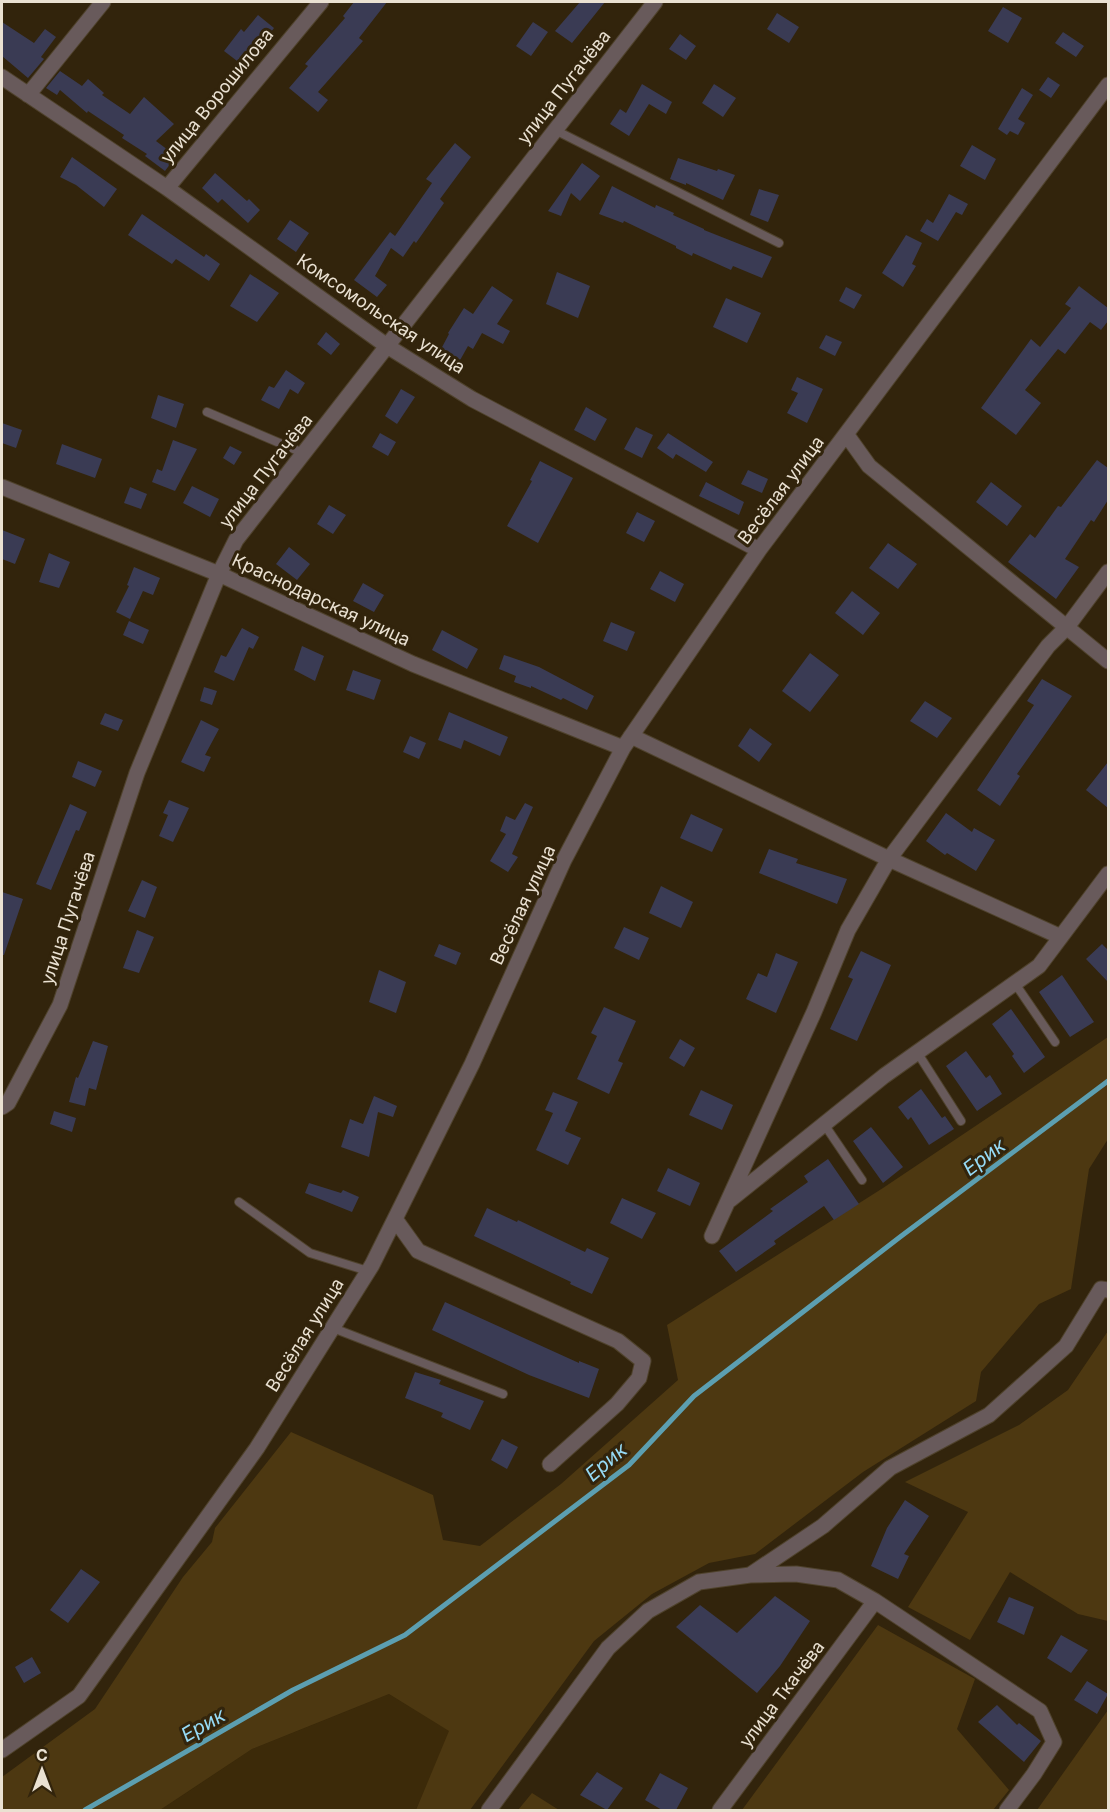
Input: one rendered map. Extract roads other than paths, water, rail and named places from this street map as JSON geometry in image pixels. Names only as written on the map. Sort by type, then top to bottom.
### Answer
[{"type":"street","points":[[28,95],[103,2]]},
{"type":"street","name":"улица Ворошилова","points":[[167,188],[321,2]]},
{"type":"street","name":"улица Пугачёва","points":[[5,1105],[60,1005],[137,773],[219,574],[236,540],[655,2]]},
{"type":"street","name":"Комсомольская улица","points":[[2,77],[167,188],[387,346],[472,399],[759,550]]},
{"type":"street","name":"Весёлая улица","points":[[2,1750],[79,1695],[257,1448],[369,1271],[472,1064],[564,860],[627,742],[759,550],[1108,85]]},
{"type":"street","points":[[846,434],[869,466],[1108,661]]},
{"type":"street","name":"Краснодарская улица","points":[[2,487],[219,574],[413,664],[627,742],[1061,937]]},
{"type":"street","points":[[712,1236],[814,1012],[848,930],[889,859],[1048,646],[1067,627],[1108,572]]},
{"type":"street","points":[[728,1202],[884,1076],[1039,966],[1108,874]]},
{"type":"street","points":[[395,1219],[418,1251],[618,1341],[643,1361],[639,1378],[617,1404],[550,1464]]},
{"type":"street","points":[[750,1575],[823,1526],[890,1468],[989,1415],[1066,1346],[1101,1289],[1108,1290]]},
{"type":"street","points":[[489,1810],[608,1648],[648,1611],[699,1582],[750,1575],[796,1574],[837,1580],[875,1601],[1040,1712],[1053,1742],[1034,1774],[1006,1810]]},
{"type":"street","name":"улица Ткачёва","points":[[720,1810],[875,1601]]},
{"type":"lane","points":[[555,130],[779,243]]},
{"type":"lane","points":[[207,412],[303,453]]},
{"type":"lane","points":[[1014,982],[1056,1042]]},
{"type":"lane","points":[[917,1052],[961,1121]]},
{"type":"lane","points":[[824,1124],[862,1180]]},
{"type":"lane","points":[[238,1202],[310,1252],[369,1271]]},
{"type":"lane","points":[[333,1328],[503,1394]]},
{"type":"waterway","name":"Ерик","points":[[85,1810],[293,1690],[405,1635],[629,1465],[694,1396],[1108,1081]]}]
